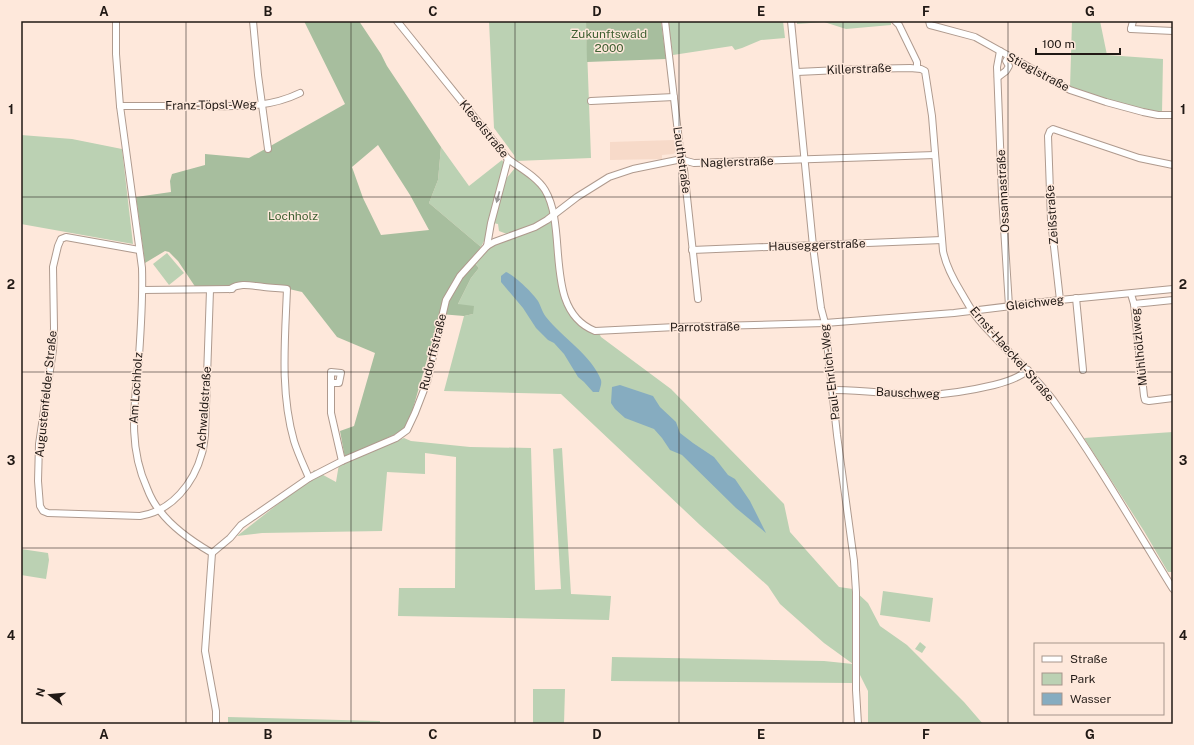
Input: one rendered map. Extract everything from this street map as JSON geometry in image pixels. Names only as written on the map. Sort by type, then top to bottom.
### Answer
[{"type":"street","name":"Am Lochholz","points":[[116,21],[116,54],[120,106],[142,268],[143,290],[133,435],[134,449],[142,478],[158,510],[176,528],[202,547],[212,552]]},
{"type":"street","points":[[253,21],[268,149]]},
{"type":"street","name":"Kleselstraße","points":[[397,21],[508,159],[539,182],[548,197],[553,215],[560,273],[565,296],[571,311],[586,327]]},
{"type":"street","name":"Lauthstraße","points":[[665,21],[680,150],[683,160],[698,299]]},
{"type":"street","name":"Paul-Ehrlich-Weg","points":[[791,21],[813,246],[821,308],[825,323],[854,561],[856,592],[856,690],[858,724]]},
{"type":"street","name":"Ernst-Haeckel-Straße","points":[[895,21],[899,25],[919,68],[925,71],[930,95],[942,240],[945,260],[954,281],[973,311],[989,331],[1028,370],[1054,402],[1084,446],[1173,589]]},
{"type":"street","points":[[1131,21],[1130,29],[1173,31]]},
{"type":"street","name":"Stieglstraße","points":[[929,23],[974,37],[1070,90],[1143,112],[1158,115],[1173,115]]},
{"type":"street","name":"Ossannastraße","points":[[1000,51],[997,66],[1002,196],[1009,306]]},
{"type":"street","points":[[998,76],[1006,71],[1009,66],[1006,61],[1009,56]]},
{"type":"street","name":"Killerstraße","points":[[797,72],[919,68]]},
{"type":"street","name":"Franz-Töpsl-Weg","points":[[120,106],[263,105],[286,100],[300,93]]},
{"type":"street","points":[[591,100],[674,97]]},
{"type":"street","name":"Zeißstraße","points":[[1060,300],[1051,220],[1048,136],[1050,131],[1053,129],[1139,158],[1173,165]]},
{"type":"street","name":"Naglerstraße","points":[[553,215],[577,197],[609,177],[633,169],[683,160],[694,163],[935,155]]},
{"type":"street","points":[[487,246],[491,223],[508,159]]},
{"type":"street","name":"Rudorffstraße","points":[[212,552],[230,538],[241,525],[309,478],[342,461],[396,438],[407,430],[416,413],[427,382],[446,300],[460,276],[487,246],[502,238],[535,227],[553,215]]},
{"type":"street","name":"Augustenfelder Straße","points":[[139,250],[66,237],[61,239],[58,246],[53,267],[53,350],[41,430],[38,493],[40,506],[43,511],[48,513],[140,516],[158,510]]},
{"type":"street","name":"Hauseggerstraße","points":[[692,250],[942,240]]},
{"type":"street","points":[[143,290],[230,289],[236,285],[255,285],[287,290],[284,362],[286,398],[294,440],[309,478]]},
{"type":"street","name":"Gleichweg","points":[[825,323],[973,311],[1076,298],[1173,289]]},
{"type":"street","name":"Achwaldstraße","points":[[158,510],[174,500],[190,482],[197,469],[203,452],[205,435],[210,290]]},
{"type":"street","name":"Mühlhölzlweg","points":[[1131,294],[1134,304],[1144,396],[1146,400],[1149,401],[1173,398]]},
{"type":"street","points":[[1076,298],[1083,370]]},
{"type":"street","points":[[1134,304],[1173,300]]},
{"type":"street","name":"Parrotstraße","points":[[586,327],[595,331],[602,331],[676,327],[825,323]]},
{"type":"street","name":"Bauschweg","points":[[832,390],[926,395],[946,394],[1004,382],[1023,374],[1028,370]]},
{"type":"street","points":[[331,383],[331,412],[342,461]]},
{"type":"street","points":[[212,552],[205,651],[216,711],[216,724]]},
{"type":"street","points":[[1166,578],[1173,575]]},
{"type":"shaded area","points":[[674,140],[676,152],[673,154],[662,155],[662,159],[610,160],[610,142]]},
{"type":"green space","name":"Lochholz","points":[[304,21],[359,21],[441,147],[438,180],[429,203],[481,247],[471,259],[479,268],[471,278],[458,304],[474,306],[473,314],[464,316],[440,314],[412,412],[404,430],[345,458],[340,431],[354,426],[375,353],[337,337],[302,292],[276,286],[196,288],[178,261],[169,252],[165,251],[145,263],[136,197],[171,192],[170,181],[172,174],[205,165],[205,154],[249,158],[345,104]],"holes":[[[378,145],[410,195],[429,230],[381,235],[363,198],[352,167]]]},
{"type":"green space","points":[[489,21],[586,21],[591,158],[516,161],[514,155],[494,128]]},
{"type":"green space","name":"Zukunftswald 2000","points":[[586,21],[661,21],[666,59],[587,62]]},
{"type":"green space","points":[[668,21],[783,21],[785,38],[761,40],[735,50],[732,46],[673,55]]},
{"type":"green space","points":[[797,21],[891,21],[891,25],[846,29],[824,22],[797,24]]},
{"type":"green space","points":[[1072,21],[1100,21],[1107,55],[1163,59],[1162,113],[1128,106],[1070,88]]},
{"type":"green space","points":[[21,135],[72,139],[122,149],[133,244],[21,224]]},
{"type":"green space","points":[[441,147],[469,186],[502,160],[505,165],[486,237],[481,247],[429,203],[438,180]]},
{"type":"green space","points":[[515,168],[537,183],[546,197],[552,214],[532,226],[507,234],[499,231],[498,224],[493,223],[505,180]]},
{"type":"green space","points":[[552,219],[564,305],[577,322],[599,333],[601,337],[671,389],[784,504],[790,532],[839,587],[853,589],[868,603],[880,626],[907,645],[964,702],[983,724],[868,724],[868,691],[855,665],[853,683],[611,681],[612,657],[824,661],[853,664],[824,643],[780,604],[768,586],[700,525],[561,394],[444,391],[464,316],[473,314],[458,304],[471,278],[479,268],[475,263],[489,248]]},
{"type":"green space","points":[[167,253],[184,273],[169,285],[153,264]]},
{"type":"green space","points":[[1173,432],[1173,572],[1168,572],[1144,531],[1084,438]]},
{"type":"green space","points":[[404,438],[411,441],[470,447],[531,448],[535,590],[561,589],[553,449],[562,448],[571,594],[611,596],[609,620],[398,616],[399,588],[455,588],[456,457],[425,453],[425,474],[387,472],[382,531],[262,533],[237,536],[305,483],[314,470],[336,482],[339,464]]},
{"type":"green space","points":[[21,549],[48,553],[49,560],[46,579],[21,575]]},
{"type":"green space","points":[[883,591],[933,598],[930,622],[880,615]]},
{"type":"green space","points":[[920,642],[926,647],[922,653],[915,649]]},
{"type":"green space","points":[[533,689],[565,689],[564,724],[533,724]]},
{"type":"green space","points":[[228,717],[380,721],[380,724],[228,724]]},
{"type":"water","points":[[506,272],[519,281],[532,294],[538,301],[546,317],[591,363],[601,380],[599,392],[593,392],[578,377],[564,354],[554,343],[548,340],[536,328],[523,308],[501,282],[501,276]]},
{"type":"water","points":[[620,385],[653,396],[660,407],[676,422],[680,433],[714,457],[728,475],[735,479],[750,501],[766,533],[736,508],[682,455],[670,450],[654,429],[625,418],[615,409],[611,403],[612,387]]}]
